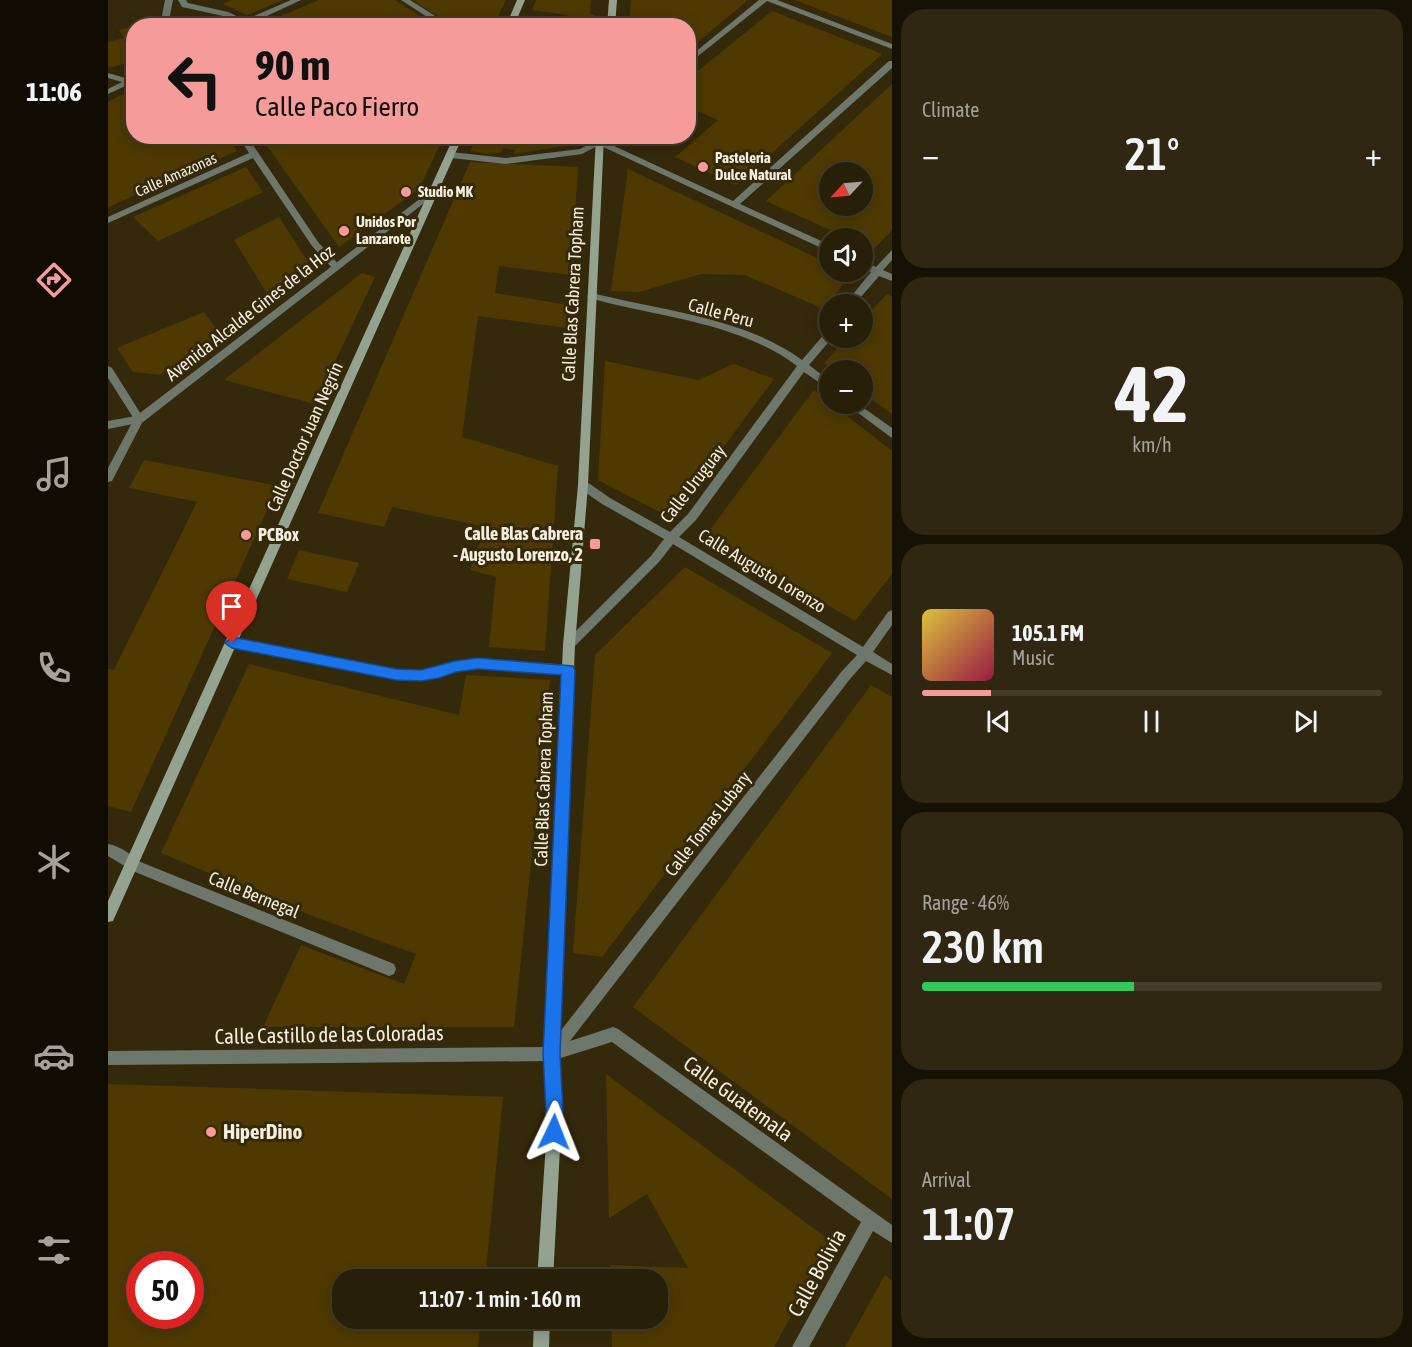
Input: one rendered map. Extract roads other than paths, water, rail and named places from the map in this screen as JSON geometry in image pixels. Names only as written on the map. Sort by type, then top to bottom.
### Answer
[{"type":"main road","points":[[513,18],[521,0]]},
{"type":"main road","points":[[612,18],[613,0]]},
{"type":"main road","name":"Calle Doctor Juan Negrín","points":[[108,916],[133,865],[456,144]]},
{"type":"main road","name":"Calle Blas Cabrera Topham","points":[[546,1269],[555,1111],[551,1054],[569,645],[583,485],[600,144]]},
{"type":"main road","points":[[541,1347],[542,1329]]},
{"type":"street","points":[[166,18],[169,0]]},
{"type":"street","points":[[182,0],[185,4],[235,18]]},
{"type":"street","points":[[262,18],[297,0]]},
{"type":"street","points":[[405,0],[434,18]]},
{"type":"street","points":[[696,56],[765,0]]},
{"type":"street","points":[[770,0],[891,47]]},
{"type":"street","points":[[734,205],[891,63]]},
{"type":"street","points":[[108,75],[126,79]]},
{"type":"street","points":[[108,92],[126,83]]},
{"type":"street","points":[[248,144],[315,244],[336,267]]},
{"type":"street","points":[[451,155],[506,161],[582,151],[592,144]]},
{"type":"street","points":[[610,144],[819,244]]},
{"type":"street","name":"Calle Amazonas","points":[[108,220],[255,154]]},
{"type":"street","name":"Avenida Alcalde Gines de la Hoz","points":[[108,425],[140,419],[434,191]]},
{"type":"street","points":[[858,294],[891,253]]},
{"type":"street","points":[[873,269],[891,278]]},
{"type":"street","name":"Calle Peru","points":[[592,296],[739,332],[777,348],[819,379]]},
{"type":"street","name":"Calle Uruguay","points":[[569,645],[655,560],[671,538],[692,517],[819,346]]},
{"type":"street","points":[[108,370],[140,419],[108,478]]},
{"type":"street","points":[[864,414],[891,434]]},
{"type":"street","name":"Calle Augusto Lorenzo","points":[[583,485],[606,501],[891,670]]},
{"type":"street","name":"Calle Tomas Lubary","points":[[551,1054],[846,675],[865,654],[891,615]]},
{"type":"street","points":[[232,643],[396,675],[439,673],[455,666],[478,663],[568,670]]},
{"type":"street","name":"Calle Bernegal","points":[[108,850],[114,851],[133,865],[389,969]]},
{"type":"street","name":"Calle Guatemala","points":[[551,1054],[613,1034],[891,1235]]},
{"type":"street","name":"Calle Castillo de las Coloradas","points":[[108,1058],[551,1054]]},
{"type":"street","name":"Calle Bolivia","points":[[800,1347],[870,1220]]},
{"type":"place","name":"Pasteleria Dulce Natural","points":[[703,167]]},
{"type":"place","name":"Studio MK","points":[[406,192]]},
{"type":"place","name":"Unidos Por Lanzarote","points":[[344,231]]},
{"type":"place","name":"PCBox","points":[[246,535]]},
{"type":"place","name":"Calle Blas Cabrera - Augusto Lorenzo, 2","points":[[595,544]]},
{"type":"place","name":"HiperDino","points":[[211,1132]]}]
